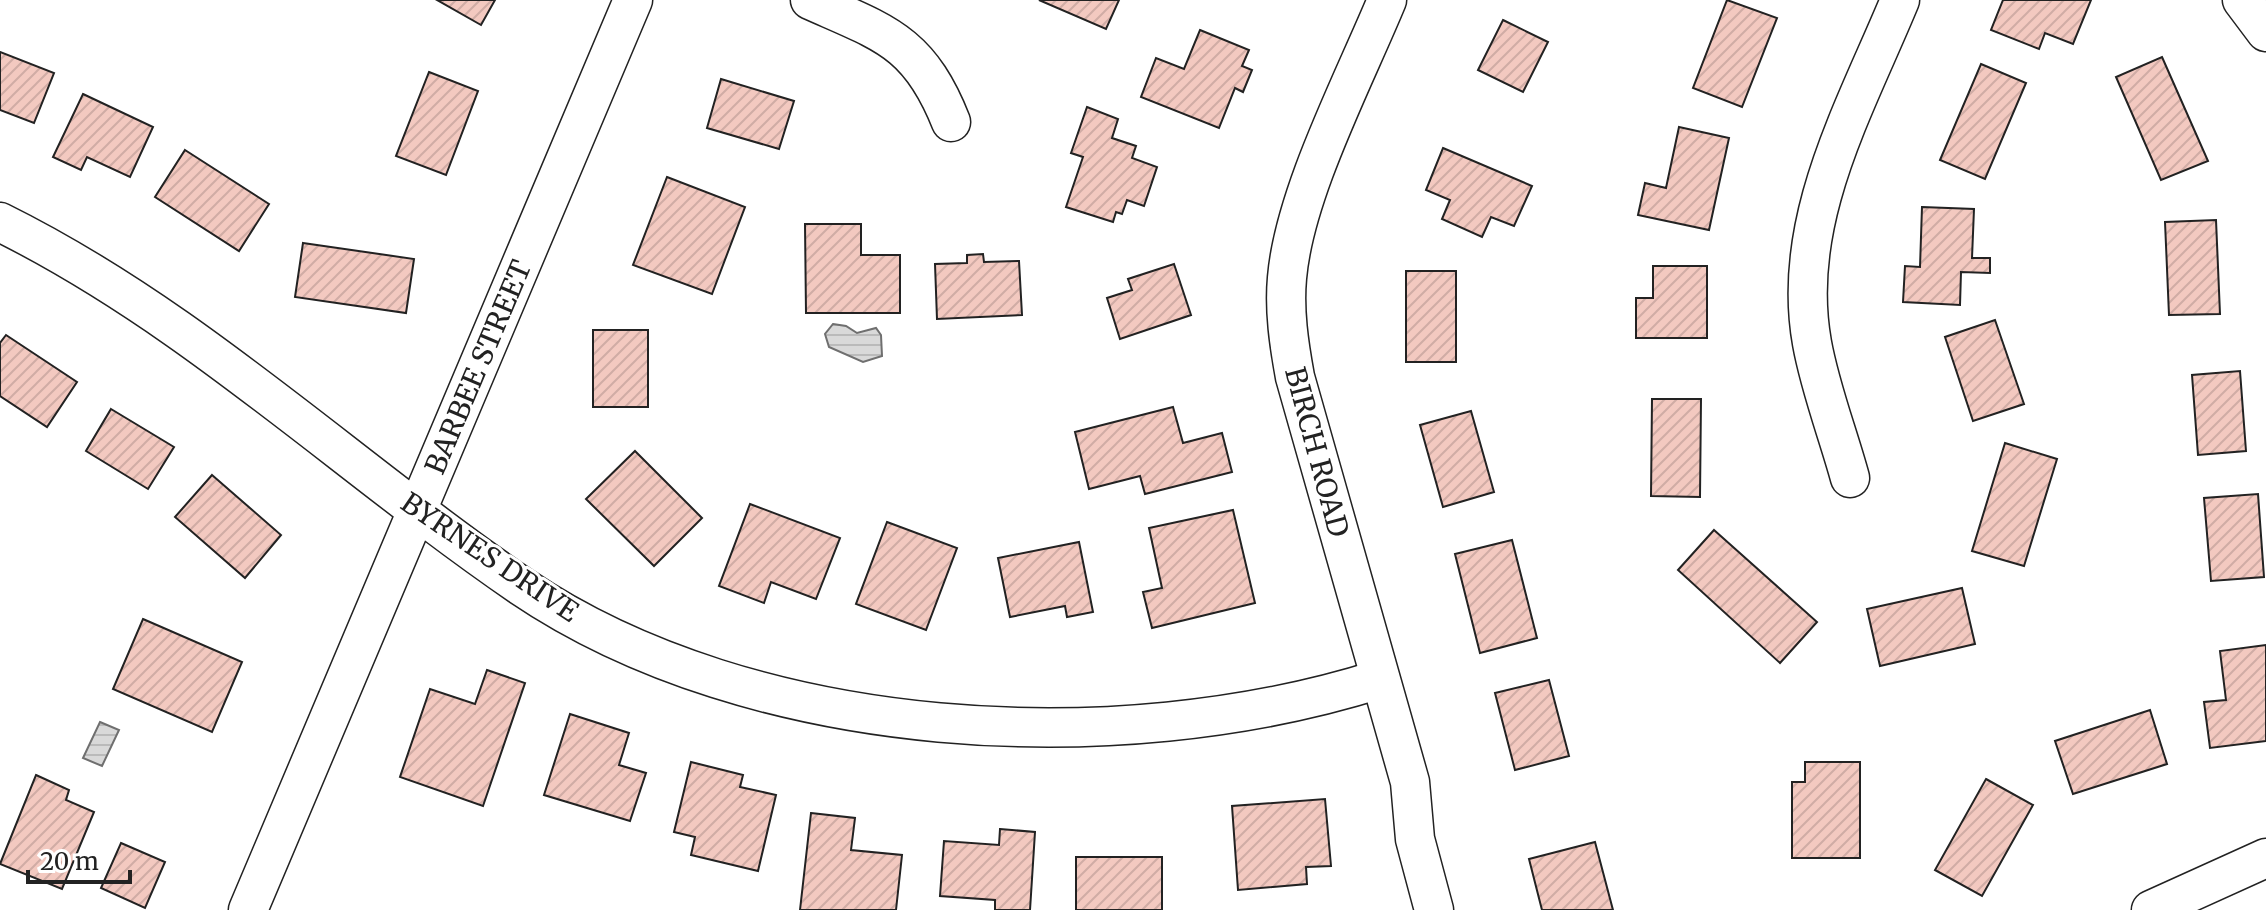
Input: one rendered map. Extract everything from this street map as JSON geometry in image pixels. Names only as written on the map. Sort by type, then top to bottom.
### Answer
[{"type":"street","name":"BARBEE STREET","points":[[248,910],[633,0]]},
{"type":"street","points":[[810,0],[888,34],[915,56],[937,84],[951,122]]},
{"type":"street","name":"BIRCH ROAD","points":[[1387,0],[1296,226],[1287,279],[1287,335],[1295,377],[1410,782],[1415,839],[1434,910]]},
{"type":"street","points":[[1850,478],[1812,344],[1806,290],[1810,240],[1822,188],[1900,0]]},
{"type":"street","points":[[2242,0],[2266,32]]},
{"type":"street","name":"BYRNES DRIVE","points":[[0,222],[120,290],[217,356],[524,587],[597,629],[662,658],[788,697],[883,715],[975,726],[1037,728],[1165,723],[1264,708],[1380,679]]},
{"type":"street","points":[[2151,910],[2266,858]]},
{"type":"shaded area","points":[[833,324],[846,326],[857,333],[876,328],[881,335],[882,356],[863,362],[829,347],[825,334]]},
{"type":"shaded area","points":[[100,722],[119,730],[102,766],[83,758]]},
{"type":"building","points":[[437,0],[495,0],[481,25]]},
{"type":"building","points":[[1039,0],[1119,0],[1106,29]]},
{"type":"building","points":[[1727,0],[1777,18],[1742,107],[1693,88]]},
{"type":"building","points":[[2003,0],[2091,0],[2073,44],[2045,33],[2039,49],[1991,30]]},
{"type":"building","points":[[1503,20],[1548,42],[1523,92],[1478,70]]},
{"type":"building","points":[[1200,30],[1249,50],[1242,66],[1252,70],[1243,92],[1235,88],[1219,128],[1141,97],[1156,58],[1184,69]]},
{"type":"building","points":[[0,52],[54,73],[34,123],[0,110]]},
{"type":"building","points":[[2162,57],[2208,161],[2161,180],[2116,77]]},
{"type":"building","points":[[1981,64],[2026,83],[1985,179],[1940,160]]},
{"type":"building","points":[[429,72],[478,91],[446,175],[396,156]]},
{"type":"building","points":[[721,79],[794,101],[779,149],[707,128]]},
{"type":"building","points":[[83,94],[153,127],[130,177],[87,157],[81,170],[53,157]]},
{"type":"building","points":[[1087,107],[1118,119],[1112,138],[1136,146],[1132,158],[1157,167],[1144,206],[1127,200],[1122,214],[1116,212],[1113,222],[1066,207],[1083,157],[1071,153]]},
{"type":"building","points":[[1679,127],[1729,138],[1709,230],[1638,215],[1645,183],[1666,188]]},
{"type":"building","points":[[1443,148],[1532,186],[1514,226],[1491,217],[1482,237],[1442,219],[1450,200],[1426,190]]},
{"type":"building","points":[[185,150],[269,204],[239,251],[155,197]]},
{"type":"building","points":[[667,177],[745,207],[712,294],[633,265]]},
{"type":"building","points":[[1922,207],[1974,209],[1972,258],[1990,258],[1990,273],[1961,272],[1960,305],[1903,302],[1905,266],[1920,267]]},
{"type":"building","points":[[2216,220],[2220,314],[2169,315],[2165,222]]},
{"type":"building","points":[[805,224],[861,224],[861,255],[900,255],[900,313],[806,313]]},
{"type":"building","points":[[303,243],[414,259],[406,313],[295,297]]},
{"type":"building","points":[[983,254],[984,262],[1019,261],[1022,315],[937,319],[935,264],[967,263],[967,255]]},
{"type":"building","points":[[1174,264],[1191,315],[1120,339],[1107,298],[1132,290],[1128,279]]},
{"type":"building","points":[[1653,266],[1707,266],[1707,338],[1636,338],[1636,298],[1653,298]]},
{"type":"building","points":[[1406,271],[1456,271],[1456,362],[1406,362]]},
{"type":"building","points":[[1995,320],[2024,404],[1973,421],[1945,337]]},
{"type":"building","points":[[593,330],[648,330],[648,407],[593,407]]},
{"type":"building","points":[[6,335],[77,382],[47,427],[0,396],[0,343]]},
{"type":"building","points":[[2240,371],[2246,451],[2198,455],[2192,375]]},
{"type":"building","points":[[1652,399],[1701,399],[1700,497],[1651,496]]},
{"type":"building","points":[[1173,407],[1183,443],[1222,433],[1232,472],[1145,494],[1140,476],[1089,489],[1075,432]]},
{"type":"building","points":[[111,409],[174,447],[148,489],[86,451]]},
{"type":"building","points":[[1471,411],[1494,492],[1443,507],[1420,425]]},
{"type":"building","points":[[2005,443],[2057,459],[2024,566],[1972,551]]},
{"type":"building","points":[[635,451],[702,518],[654,566],[586,499]]},
{"type":"building","points":[[212,475],[281,535],[245,578],[175,517]]},
{"type":"building","points":[[2258,494],[2264,577],[2211,581],[2204,498]]},
{"type":"building","points":[[750,504],[840,538],[816,599],[771,582],[764,603],[719,586]]},
{"type":"building","points":[[1233,510],[1255,603],[1152,628],[1143,592],[1162,588],[1149,528]]},
{"type":"building","points":[[887,522],[957,548],[926,630],[856,604]]},
{"type":"building","points":[[1714,530],[1817,622],[1780,663],[1678,570]]},
{"type":"building","points":[[1512,540],[1537,638],[1480,653],[1455,554]]},
{"type":"building","points":[[1079,542],[1093,612],[1067,617],[1065,606],[1010,617],[998,558]]},
{"type":"building","points":[[1962,588],[1975,644],[1880,666],[1867,609]]},
{"type":"building","points":[[143,619],[242,662],[212,732],[113,689]]},
{"type":"building","points":[[2266,645],[2266,741],[2210,748],[2204,702],[2226,700],[2220,651]]},
{"type":"building","points":[[487,670],[525,683],[483,806],[400,777],[430,689],[475,704]]},
{"type":"building","points":[[1549,680],[1569,756],[1515,770],[1495,693]]},
{"type":"building","points":[[2150,710],[2167,764],[2073,794],[2055,741]]},
{"type":"building","points":[[570,714],[629,733],[619,765],[646,773],[630,821],[544,795]]},
{"type":"building","points":[[691,762],[743,775],[740,787],[776,795],[758,871],[691,855],[695,837],[674,832]]},
{"type":"building","points":[[1805,762],[1860,762],[1860,858],[1792,858],[1792,782],[1805,782]]},
{"type":"building","points":[[36,775],[69,790],[66,800],[94,812],[62,889],[0,864]]},
{"type":"building","points":[[1986,779],[2033,805],[1982,896],[1935,870]]},
{"type":"building","points":[[1325,799],[1331,866],[1306,867],[1307,884],[1238,890],[1232,806]]},
{"type":"building","points":[[811,813],[855,818],[851,850],[902,855],[896,910],[800,910]]},
{"type":"building","points":[[1000,829],[1035,832],[1030,910],[995,910],[995,900],[940,896],[944,841],[999,845]]},
{"type":"building","points":[[1595,842],[1613,910],[1542,910],[1529,859]]},
{"type":"building","points":[[121,843],[165,862],[145,908],[101,888]]},
{"type":"building","points":[[1076,857],[1162,857],[1162,910],[1076,910]]}]
